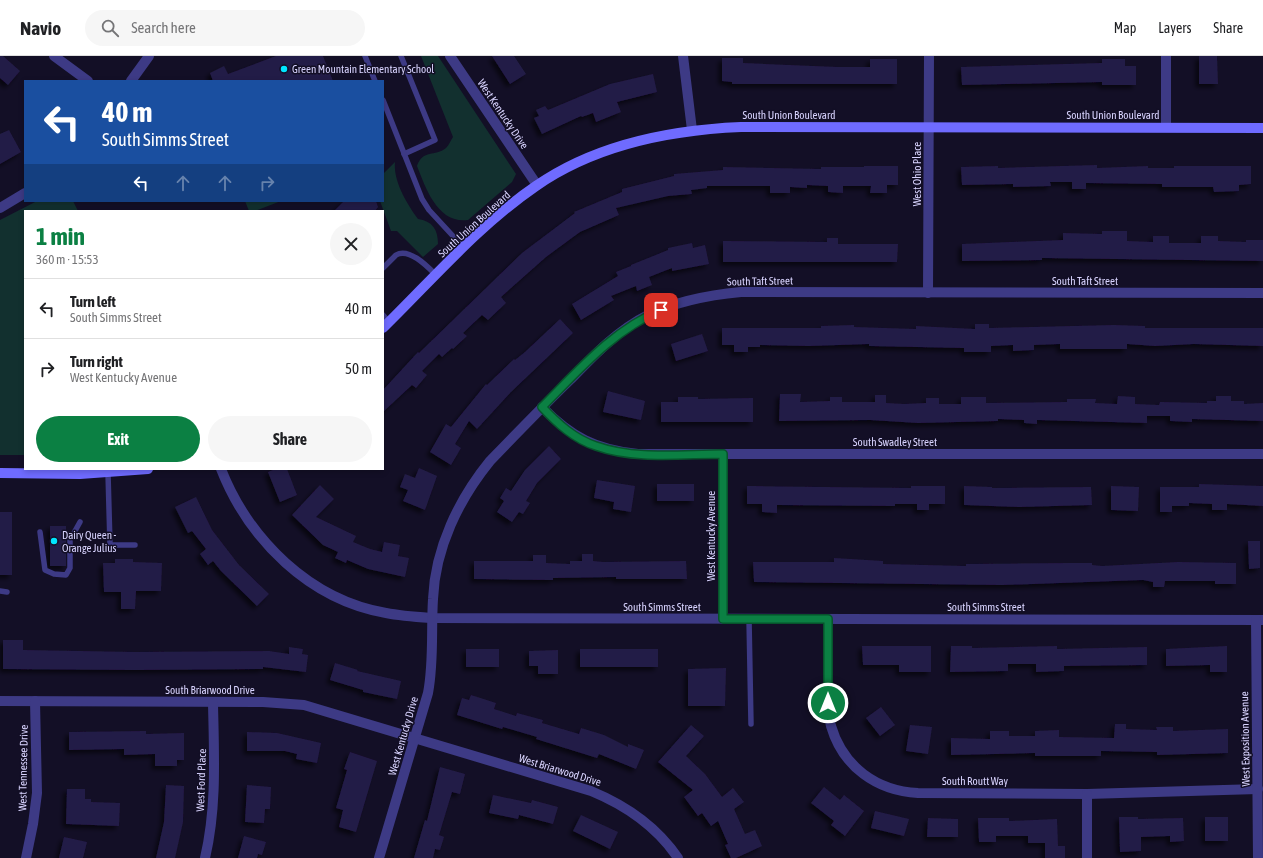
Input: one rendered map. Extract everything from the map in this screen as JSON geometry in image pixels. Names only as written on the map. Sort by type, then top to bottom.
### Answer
[{"type":"main road","name":"South Union Boulevard","points":[[385,322],[506,210],[537,185],[571,166],[602,153],[646,140],[692,130],[741,127],[1263,128]]},
{"type":"main road","points":[[0,474],[108,473],[138,470]]},
{"type":"street","points":[[54,56],[87,80]]},
{"type":"street","points":[[132,80],[149,56]]},
{"type":"street","name":"West Kentucky Drive","points":[[450,56],[537,185]]},
{"type":"street","points":[[683,56],[692,130]]},
{"type":"street","name":"West Ohio Place","points":[[928,293],[929,56]]},
{"type":"street","points":[[1166,56],[1166,127]]},
{"type":"street","points":[[0,208],[24,194]]},
{"type":"street","name":"South Taft Street","points":[[432,618],[436,575],[441,553],[457,512],[476,479],[490,461],[542,407],[617,336],[648,315],[675,304],[716,295],[741,292],[1263,293]]},
{"type":"street","name":"South Swadley Street","points":[[542,407],[570,432],[595,446],[609,450],[638,454],[1263,454]]},
{"type":"street","name":"West Kentucky Avenue","points":[[723,454],[723,619]]},
{"type":"street","name":"South Simms Street","points":[[222,470],[235,499],[256,531],[281,560],[309,582],[330,593],[369,609],[386,613],[432,618],[1259,620]]},
{"type":"street","name":"West Kentucky Drive","points":[[379,858],[415,739],[431,679],[432,618]]},
{"type":"street","name":"South Routt Way","points":[[828,619],[828,703],[831,725],[844,754],[856,768],[870,780],[889,789],[906,792],[1087,794],[1258,789]]},
{"type":"street","name":"West Exposition Avenue","points":[[1258,858],[1259,620]]},
{"type":"street","name":"South Briarwood Drive","points":[[0,701],[277,702],[304,705],[415,739]]},
{"type":"street","name":"West Tennessee Drive","points":[[26,858],[33,824],[37,793],[35,701]]},
{"type":"street","name":"West Ford Place","points":[[205,858],[210,836],[215,782],[213,702]]},
{"type":"street","name":"West Briarwood Drive","points":[[415,739],[604,796],[629,810],[642,820],[664,840],[678,858]]},
{"type":"street","points":[[1086,858],[1087,794]]},
{"type":"lane","points":[[365,56],[375,80]]},
{"type":"lane","points":[[401,56],[435,140],[404,154]]},
{"type":"lane","points":[[384,103],[425,205],[464,248]]},
{"type":"lane","points":[[384,267],[396,255],[406,254],[424,264],[436,275]]},
{"type":"lane","points":[[108,473],[110,545],[135,545]]},
{"type":"lane","points":[[40,532],[44,570],[54,574],[66,575],[70,568],[70,540],[80,522]]},
{"type":"lane","points":[[0,592],[8,592]]},
{"type":"lane","points":[[749,619],[751,724]]},
{"type":"green space","points":[[421,56],[438,56],[516,174],[512,182],[468,220],[458,220],[441,211],[429,194],[417,166],[426,155],[442,151],[446,148],[453,137]]},
{"type":"green space","points":[[395,162],[398,184],[409,206],[418,219],[430,224],[437,234],[438,244],[423,257],[397,231],[391,231],[380,202],[384,202],[384,173]]},
{"type":"green space","points":[[35,202],[74,202],[78,210],[24,210],[24,455],[0,455],[0,220]]},
{"type":"green space","points":[[245,202],[278,202],[258,210],[249,210]]},
{"type":"building","points":[[0,56],[3,56],[20,71],[8,85],[0,78]]},
{"type":"building","name":"Green Mountain Elementary School","points":[[276,56],[323,56],[333,80],[213,80],[210,73],[224,66],[228,74]]},
{"type":"building","points":[[492,56],[514,56],[526,74],[510,84]]},
{"type":"building","points":[[1199,56],[1217,56],[1218,84],[1199,84]]},
{"type":"building","points":[[722,58],[743,58],[743,63],[838,67],[870,67],[870,59],[897,59],[897,84],[732,84],[732,82],[722,81]]},
{"type":"building","points":[[1102,59],[1125,59],[1125,66],[1136,66],[1136,85],[1102,85],[1102,82],[962,85],[961,67],[1102,63]]},
{"type":"building","points":[[653,74],[657,92],[617,102],[621,112],[596,122],[593,113],[582,117],[581,116],[542,134],[534,118],[539,116],[536,110],[545,106],[548,110],[610,84]]},
{"type":"building","points":[[9,130],[21,152],[0,164],[0,134]]},
{"type":"building","points":[[1097,165],[1097,168],[1148,166],[1148,168],[1174,168],[1174,166],[1251,166],[1251,184],[1239,185],[1239,191],[1214,192],[1213,187],[1162,187],[1162,184],[1086,183],[1086,189],[1072,189],[1072,182],[1050,182],[1051,186],[1013,187],[1013,184],[962,185],[961,167],[998,166],[998,168]]},
{"type":"building","points":[[898,166],[898,185],[887,185],[887,193],[870,193],[871,186],[843,186],[843,193],[828,192],[828,186],[807,185],[807,188],[790,187],[790,193],[770,193],[770,186],[707,186],[707,188],[691,190],[692,194],[668,196],[616,208],[619,215],[580,232],[546,257],[501,297],[506,303],[488,320],[482,315],[463,333],[467,336],[442,357],[439,354],[422,371],[427,375],[416,388],[412,385],[384,411],[384,389],[418,352],[419,353],[522,253],[575,213],[574,212],[622,192],[622,189],[674,176],[674,174],[723,170],[723,167],[821,169],[821,167]]},
{"type":"building","points":[[343,202],[376,202],[378,207],[376,210],[335,210]]},
{"type":"building","points":[[1102,231],[1127,231],[1127,241],[1153,242],[1153,236],[1169,236],[1169,243],[1201,243],[1201,236],[1218,236],[1218,241],[1246,242],[1246,240],[1263,240],[1263,261],[1042,258],[1042,260],[962,261],[962,244],[1063,240],[1063,233],[1102,234]]},
{"type":"building","points":[[827,238],[838,238],[838,244],[898,244],[897,262],[723,262],[723,241],[827,242]]},
{"type":"building","points":[[692,243],[693,248],[705,245],[709,264],[672,271],[672,268],[649,277],[652,285],[637,291],[636,286],[611,296],[614,300],[581,320],[572,304],[618,276],[616,272],[668,250],[668,248]]},
{"type":"building","points":[[560,319],[573,333],[511,392],[477,429],[469,421],[455,444],[461,448],[451,465],[430,452],[446,424],[451,427],[486,384],[487,385],[514,359],[515,360],[525,352]]},
{"type":"building","points":[[975,324],[989,324],[989,328],[1114,325],[1145,326],[1145,328],[1263,328],[1263,346],[1194,344],[1155,346],[1127,344],[1127,349],[1060,349],[1060,344],[1034,345],[1034,350],[1013,351],[1013,345],[991,346],[991,352],[964,352],[964,348],[869,346],[869,344],[809,346],[760,345],[760,347],[748,347],[748,352],[734,352],[734,345],[722,345],[722,328],[821,328],[821,326],[854,325],[854,327],[916,329],[916,326],[975,329]]},
{"type":"building","points":[[702,334],[708,351],[676,361],[671,344]]},
{"type":"building","points":[[608,391],[645,401],[641,420],[603,412]]},
{"type":"building","points":[[780,394],[801,394],[800,402],[830,401],[830,397],[842,397],[842,402],[875,402],[875,395],[886,395],[886,403],[904,404],[926,403],[926,398],[939,398],[939,404],[961,404],[961,397],[986,397],[986,403],[1067,402],[1067,399],[1096,399],[1095,403],[1117,404],[1118,396],[1135,397],[1135,404],[1159,405],[1160,402],[1207,403],[1207,401],[1216,401],[1216,396],[1231,396],[1231,401],[1244,401],[1244,404],[1263,403],[1263,421],[1192,419],[1192,422],[1170,421],[1170,416],[1147,416],[1147,423],[1037,420],[1037,424],[1024,423],[1024,420],[998,419],[998,421],[918,423],[870,420],[779,421]]},
{"type":"building","points":[[678,397],[698,397],[698,399],[753,398],[753,422],[661,422],[661,402],[678,402]]},
{"type":"building","points":[[549,446],[561,459],[537,483],[526,501],[530,503],[523,514],[519,512],[512,522],[497,512],[504,501],[500,498],[506,488],[511,491],[525,470]]},
{"type":"building","points":[[419,468],[437,476],[425,510],[403,501],[408,490],[400,487],[405,474],[415,478]]},
{"type":"building","points":[[273,470],[287,470],[297,495],[280,502],[268,472]]},
{"type":"building","points":[[597,480],[635,486],[631,512],[613,509],[614,502],[594,498]]},
{"type":"building","points":[[657,484],[694,484],[694,501],[657,501]]},
{"type":"building","points":[[1199,484],[1263,486],[1263,506],[1227,504],[1227,510],[1212,510],[1212,504],[1189,503],[1189,506],[1172,506],[1172,512],[1160,512],[1160,487],[1199,487]]},
{"type":"building","points":[[320,485],[334,499],[316,517],[356,536],[353,542],[370,549],[382,552],[384,542],[400,545],[398,556],[409,558],[405,577],[368,569],[347,560],[346,563],[335,558],[338,552],[323,545],[292,515]]},
{"type":"building","points":[[747,486],[911,488],[911,486],[945,486],[945,504],[929,504],[929,510],[917,510],[917,504],[895,504],[895,506],[777,505],[777,513],[762,512],[762,504],[747,504]]},
{"type":"building","points":[[964,486],[992,488],[1091,487],[1092,505],[1019,507],[964,505]]},
{"type":"building","points":[[1111,486],[1139,487],[1138,511],[1111,510]]},
{"type":"building","points":[[196,497],[212,530],[239,565],[269,594],[257,606],[221,571],[213,561],[208,565],[200,554],[206,549],[192,531],[188,533],[175,507]]},
{"type":"building","points":[[0,512],[12,512],[12,575],[0,575]]},
{"type":"building","points":[[50,526],[66,526],[66,566],[50,566]]},
{"type":"building","points":[[1248,541],[1260,541],[1260,568],[1249,569]]},
{"type":"building","points":[[582,554],[593,554],[593,561],[603,562],[686,561],[687,579],[616,579],[616,577],[553,578],[553,580],[474,579],[474,561],[533,561],[533,555],[546,555],[546,563],[570,564],[570,561],[582,561]]},
{"type":"building","points":[[834,558],[883,561],[883,564],[966,566],[966,564],[1092,563],[1092,565],[1102,566],[1178,562],[1236,563],[1236,584],[1215,584],[1215,581],[1165,581],[1164,587],[1153,587],[1153,582],[1143,580],[1002,585],[754,582],[753,562],[834,562]]},
{"type":"building","points":[[115,559],[133,559],[133,562],[162,563],[161,591],[136,591],[135,609],[121,609],[121,592],[104,592],[103,563],[115,563]]},
{"type":"building","points":[[3,640],[23,640],[23,650],[135,652],[269,651],[289,654],[289,647],[303,649],[302,654],[308,655],[306,672],[263,667],[263,669],[135,670],[3,669]]},
{"type":"building","points":[[862,646],[931,646],[931,672],[899,672],[899,665],[863,665]]},
{"type":"building","points":[[951,646],[972,646],[972,648],[1057,646],[1057,649],[1147,647],[1147,665],[1064,666],[1064,671],[1036,672],[1036,664],[1008,664],[1008,671],[950,672]]},
{"type":"building","points":[[1227,646],[1227,672],[1210,672],[1210,665],[1166,666],[1166,649]]},
{"type":"building","points":[[466,649],[499,649],[499,667],[466,667]]},
{"type":"building","points":[[580,649],[658,649],[658,667],[580,667]]},
{"type":"building","points":[[558,650],[558,674],[538,674],[538,666],[529,666],[529,651]]},
{"type":"building","points":[[335,663],[358,670],[357,671],[401,681],[397,699],[363,692],[363,690],[330,680]]},
{"type":"building","points":[[726,668],[725,706],[688,706],[688,669]]},
{"type":"building","points":[[471,695],[496,703],[494,709],[516,716],[517,713],[543,720],[542,723],[579,734],[581,728],[604,735],[628,747],[628,744],[644,750],[636,769],[599,754],[597,758],[536,739],[537,737],[503,727],[502,729],[457,715],[462,698],[469,700]]},
{"type":"building","points":[[881,707],[895,725],[880,736],[866,718]]},
{"type":"building","points":[[1115,724],[1126,724],[1126,729],[1157,730],[1156,727],[1173,727],[1173,731],[1228,729],[1228,753],[1157,755],[1157,752],[1101,751],[1101,756],[1035,756],[1035,753],[951,755],[951,738],[990,739],[990,731],[1009,731],[1009,736],[1035,736],[1035,731],[1059,730],[1059,737],[1114,738]]},
{"type":"building","points":[[691,725],[704,736],[686,756],[705,774],[722,797],[733,788],[744,802],[734,809],[745,834],[755,830],[762,846],[736,858],[731,858],[725,845],[728,844],[718,821],[711,826],[702,813],[698,816],[684,797],[693,790],[658,762]]},
{"type":"building","points":[[910,725],[932,727],[928,754],[906,751]]},
{"type":"building","points":[[146,731],[146,734],[184,733],[184,760],[177,760],[177,766],[155,766],[155,754],[124,755],[124,749],[69,750],[69,732]]},
{"type":"building","points":[[247,732],[277,733],[321,743],[317,763],[296,759],[297,754],[285,751],[247,751]]},
{"type":"building","points":[[350,752],[377,761],[356,832],[339,827],[343,810],[336,808],[347,770],[344,769]]},
{"type":"building","points":[[440,767],[465,774],[460,794],[452,792],[439,835],[444,837],[440,850],[435,849],[433,858],[414,858],[425,820],[427,821]]},
{"type":"building","points":[[166,785],[184,786],[183,822],[175,858],[156,858],[164,822]]},
{"type":"building","points":[[247,785],[271,787],[270,809],[265,809],[264,823],[245,822]]},
{"type":"building","points":[[824,787],[840,800],[844,795],[864,811],[845,836],[831,825],[834,821],[811,803]]},
{"type":"building","points":[[67,789],[85,789],[85,799],[91,799],[91,802],[120,803],[119,826],[66,824]]},
{"type":"building","points":[[493,795],[531,803],[532,800],[558,807],[553,824],[519,815],[518,819],[489,813]]},
{"type":"building","points":[[875,811],[909,819],[904,836],[871,828]]},
{"type":"building","points":[[581,815],[618,832],[610,849],[573,831]]},
{"type":"building","points":[[1119,817],[1138,817],[1138,819],[1183,818],[1184,841],[1170,842],[1170,836],[1141,837],[1141,851],[1120,852]]},
{"type":"building","points":[[1205,817],[1228,817],[1228,841],[1205,841]]},
{"type":"building","points":[[928,818],[958,819],[958,837],[927,837]]},
{"type":"building","points":[[978,818],[1009,818],[1009,821],[1057,819],[1058,846],[1065,846],[1065,858],[1045,858],[1045,843],[1028,843],[1028,836],[996,836],[996,842],[979,842]]},
{"type":"building","points":[[244,836],[266,842],[262,855],[258,854],[257,858],[238,858]]},
{"type":"building","points":[[64,837],[87,842],[83,858],[59,858]]},
{"type":"place","name":"Green Mountain Elementary School","points":[[284,69]]},
{"type":"place","name":"Dairy Queen - Orange Julius","points":[[54,541]]},
{"type":"route","points":[[661,310],[648,315],[617,336],[542,407],[570,432],[584,441],[609,450],[638,454],[723,454],[723,619],[828,619],[828,703]]}]
